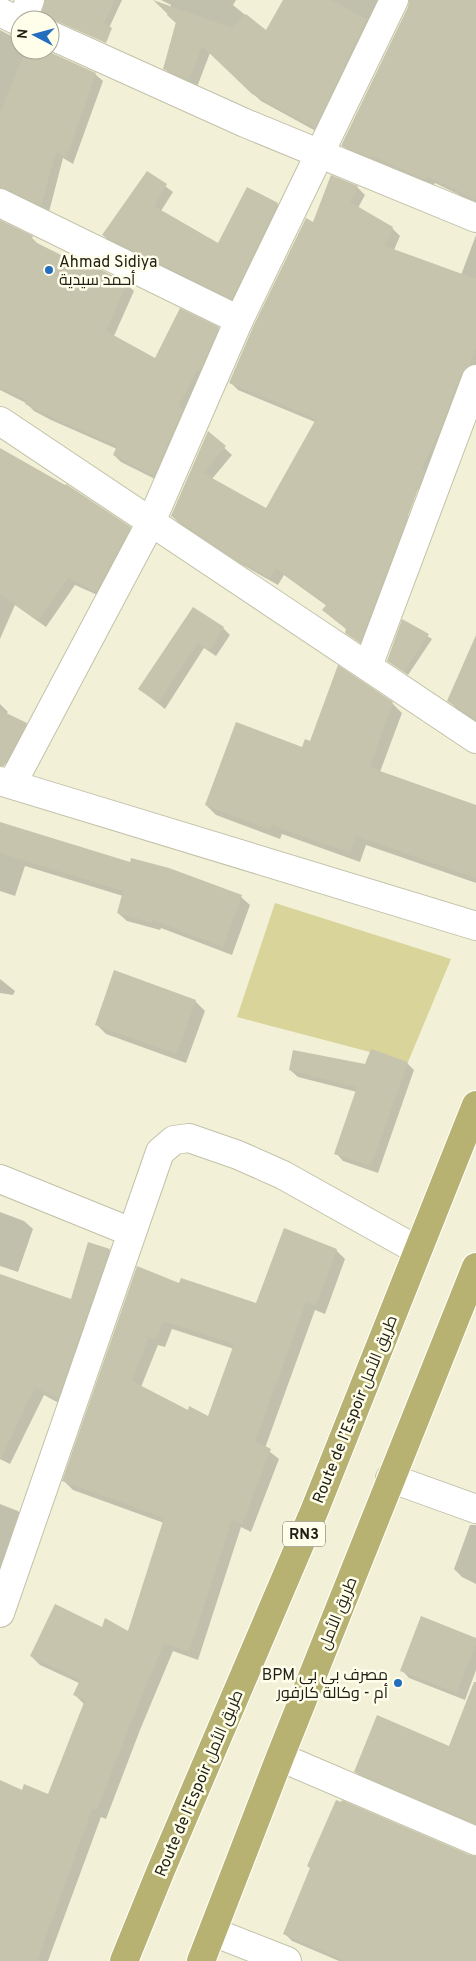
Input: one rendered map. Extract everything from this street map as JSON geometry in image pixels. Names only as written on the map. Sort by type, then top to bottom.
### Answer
[{"type":"highway","name":"Route de l’Espoir طريق الأمل","points":[[124,1961],[315,1509],[476,1104]]},
{"type":"highway","name":"طريق الأمل","points":[[201,1961],[390,1478],[475,1274]]},
{"type":"street","points":[[394,0],[318,153],[239,320],[151,522],[6,783],[476,926]]},
{"type":"street","points":[[60,39],[246,123],[476,218]]},
{"type":"street","points":[[0,203],[239,320]]},
{"type":"street","points":[[368,666],[476,379]]},
{"type":"street","points":[[0,421],[476,739]]},
{"type":"street","points":[[0,1613],[160,1152],[174,1140],[189,1138],[238,1155],[283,1175],[417,1250]]},
{"type":"street","points":[[0,1179],[131,1232]]},
{"type":"street","points":[[390,1478],[476,1509]]},
{"type":"street","points":[[280,1757],[476,1841]]},
{"type":"street","points":[[213,1932],[287,1961]]},
{"type":"shaded area","points":[[275,903],[451,959],[408,1062],[237,1017]]},
{"type":"building","points":[[45,0],[115,0],[104,23],[112,28],[106,43],[60,23],[60,10],[42,10]]},
{"type":"building","points":[[153,0],[232,28],[246,14],[266,30],[283,0],[331,0],[367,19],[315,128],[252,94],[202,46],[189,80],[163,69],[176,22]]},
{"type":"building","points":[[409,0],[476,0],[476,200],[427,176],[425,180],[373,156],[372,158],[341,146],[408,7]]},
{"type":"building","points":[[60,57],[96,73],[66,158],[56,152],[41,206],[7,189],[0,188],[0,112],[22,60],[60,60]]},
{"type":"building","points":[[147,171],[167,184],[154,206],[218,243],[247,187],[278,203],[232,299],[102,235]]},
{"type":"building","points":[[331,175],[358,186],[350,202],[393,227],[385,246],[476,279],[476,348],[469,366],[461,374],[440,430],[421,470],[425,471],[360,643],[345,633],[346,629],[322,610],[327,604],[276,568],[270,578],[232,557],[171,516],[208,431],[226,446],[203,473],[266,508],[316,419],[229,383],[253,327],[306,218],[313,222]]},
{"type":"building","points":[[0,220],[33,236],[31,240],[81,265],[84,261],[127,283],[106,331],[155,358],[180,308],[219,327],[200,371],[197,370],[179,406],[183,409],[154,476],[113,455],[117,446],[42,413],[25,404],[27,400],[0,388]]},
{"type":"building","points":[[0,448],[66,484],[131,527],[96,592],[68,578],[38,621],[0,594]]},
{"type":"building","points":[[193,607],[224,627],[209,651],[198,643],[158,703],[138,689]]},
{"type":"building","points":[[402,619],[429,634],[404,672],[387,661]]},
{"type":"building","points":[[476,635],[476,720],[447,701]]},
{"type":"building","points":[[338,665],[393,702],[370,766],[476,805],[476,878],[356,836],[350,853],[272,825],[270,830],[205,805],[236,722],[302,747],[305,739],[310,741]]},
{"type":"building","points":[[0,710],[27,723],[4,766],[0,766]]},
{"type":"building","points":[[0,822],[130,862],[131,858],[169,868],[242,895],[223,947],[152,920],[152,923],[117,913],[123,891],[0,853]]},
{"type":"building","points":[[114,970],[196,1000],[176,1054],[95,1025]]},
{"type":"building","points":[[371,1049],[408,1062],[371,1166],[334,1154],[357,1087],[289,1070],[293,1050],[365,1064]]},
{"type":"building","points":[[284,1228],[337,1249],[316,1306],[306,1302],[255,1441],[271,1449],[242,1524],[232,1519],[189,1652],[164,1643],[97,1810],[92,1809],[37,1961],[0,1961],[0,1780],[22,1790],[24,1784],[48,1794],[85,1700],[73,1695],[80,1680],[30,1656],[55,1604],[102,1627],[105,1618],[128,1631],[164,1518],[62,1481],[137,1266],[179,1283],[181,1278],[256,1303]],"holes":[[[163,1321],[234,1344],[208,1416],[189,1406],[188,1410],[132,1381],[149,1337],[156,1339]]]},
{"type":"building","points":[[88,1242],[110,1249],[58,1399],[35,1387],[0,1460],[0,1274],[71,1299]]},
{"type":"building","points":[[421,1616],[476,1638],[476,1644],[457,1693],[400,1671]]},
{"type":"building","points":[[474,1682],[476,1682],[476,1824],[354,1772],[377,1715],[449,1746]]},
{"type":"building","points":[[336,1800],[341,1802],[342,1800],[476,1856],[476,1961],[346,1961],[283,1934],[310,1868],[307,1866]]},
{"type":"place","name":"Ahmad Sidiya أحمد سيدية","points":[[49,270]]},
{"type":"place","name":"BPM مصرف بي بي أم - وكالة كارفور","points":[[398,1683]]}]
